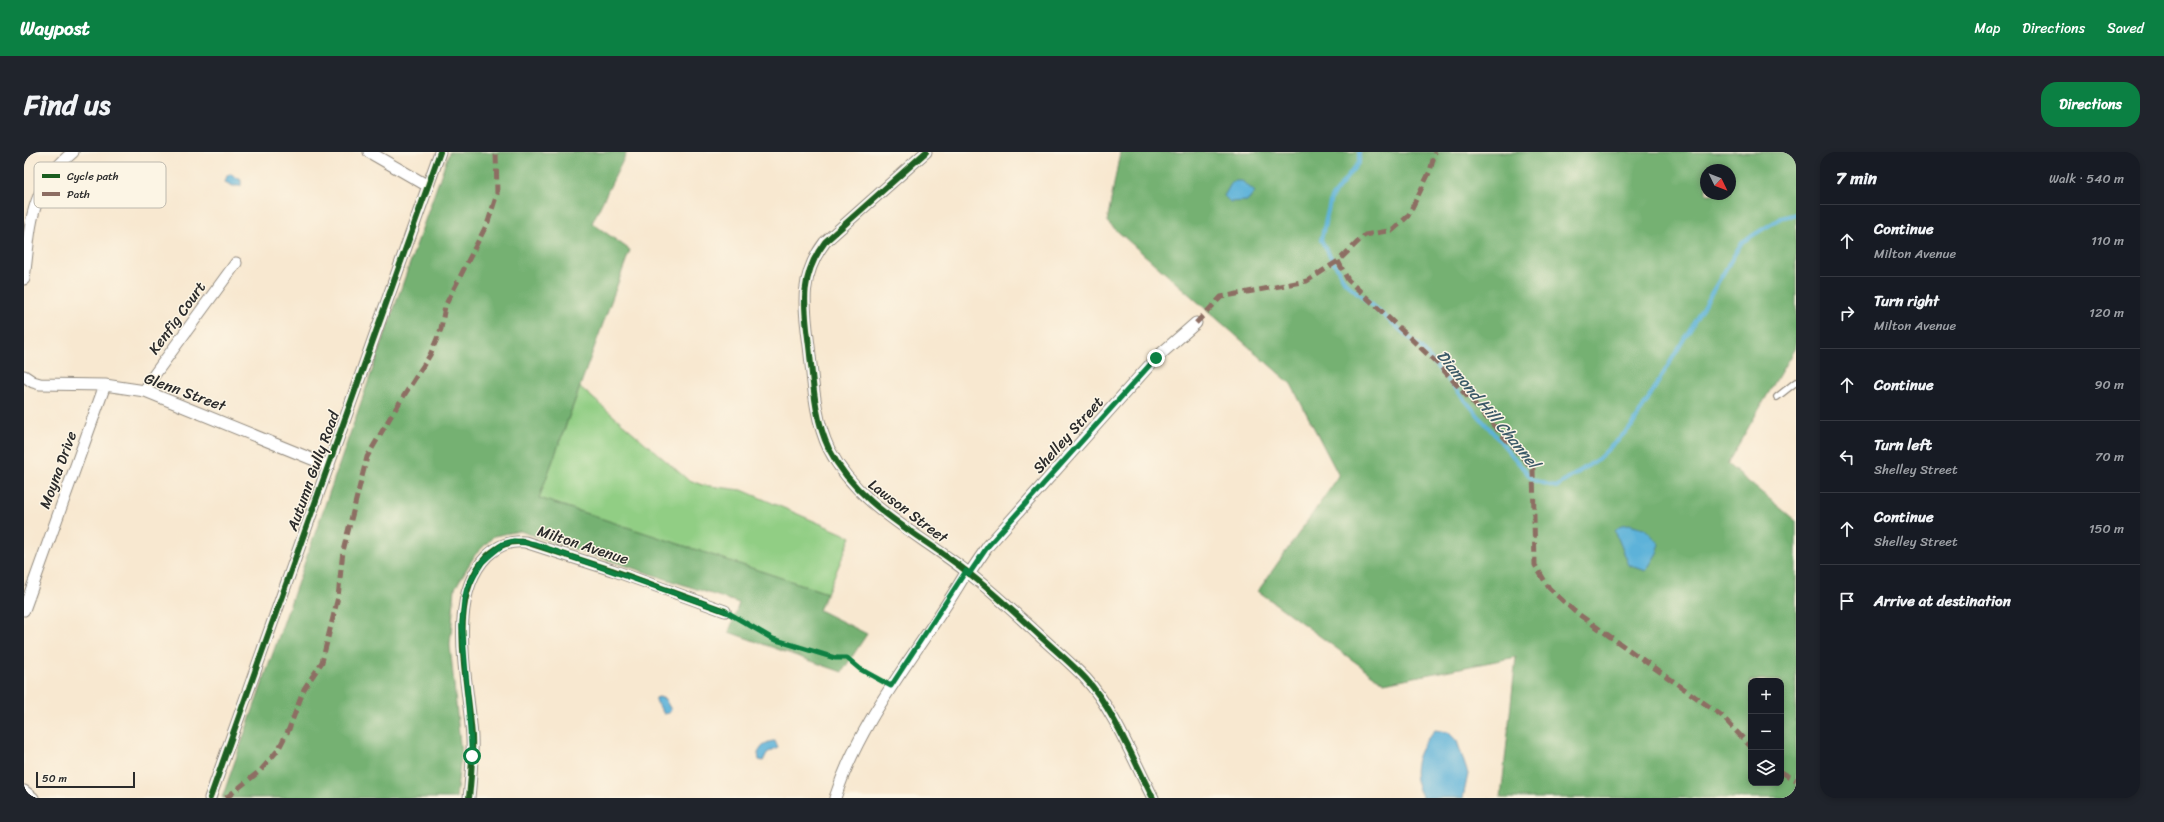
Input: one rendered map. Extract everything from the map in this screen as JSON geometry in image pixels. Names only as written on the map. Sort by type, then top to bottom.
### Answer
[{"type":"street","points":[[61,162],[73,152]]},
{"type":"street","points":[[369,152],[428,186]]},
{"type":"street","name":"Autumn Gully Road","points":[[210,798],[440,152]]},
{"type":"street","name":"Lawson Street","points":[[926,152],[841,227],[815,255],[809,270],[805,287],[805,320],[818,414],[828,447],[837,463],[858,490],[872,503],[968,573],[1076,669],[1095,690],[1153,798]]},
{"type":"street","points":[[24,279],[35,208]]},
{"type":"street","name":"Kenfig Court","points":[[145,391],[152,378],[236,263]]},
{"type":"street","name":"Shelley Street","points":[[835,798],[855,747],[891,686],[988,546],[1156,358],[1196,323]]},
{"type":"street","name":"Glenn Street","points":[[24,376],[32,382],[40,384],[105,386],[145,391],[329,466]]},
{"type":"street","name":"Moyna Drive","points":[[24,610],[105,386]]},
{"type":"street","name":"Milton Avenue","points":[[469,798],[472,738],[462,612],[467,588],[482,562],[492,552],[503,544],[514,541],[535,544],[725,611]]},
{"type":"street","points":[[24,791],[33,798]]},
{"type":"lane","points":[[1777,397],[1796,382]]},
{"type":"path","points":[[725,611],[773,639],[835,658],[847,658],[860,669],[891,686]]},
{"type":"green space","points":[[449,152],[627,152],[592,223],[630,250],[539,498],[827,593],[819,610],[867,634],[842,672],[729,632],[739,603],[520,531],[494,536],[475,555],[455,588],[450,645],[461,754],[456,798],[222,798]]},
{"type":"green space","points":[[1120,152],[1796,152],[1796,346],[1727,464],[1796,521],[1796,798],[1501,798],[1516,657],[1384,683],[1258,591],[1339,476],[1291,384],[1107,222]]},
{"type":"green space","points":[[580,387],[687,479],[702,485],[742,490],[851,537],[827,593],[539,498]]},
{"type":"water","points":[[230,174],[241,180],[241,186],[233,186],[225,182],[227,176]]},
{"type":"water","points":[[1242,181],[1255,192],[1248,201],[1230,202],[1224,196],[1232,182]]},
{"type":"water","points":[[1629,524],[1644,528],[1660,544],[1657,553],[1646,571],[1629,565],[1615,531],[1621,525]]},
{"type":"water","points":[[659,697],[665,699],[671,710],[669,713],[664,714],[656,701],[656,698]]},
{"type":"water","points":[[1435,730],[1448,732],[1457,741],[1468,774],[1463,798],[1423,798],[1418,788],[1415,771],[1416,762],[1423,746]]},
{"type":"water","points":[[775,741],[778,747],[767,753],[763,761],[759,760],[758,753],[763,746],[769,742]]},
{"type":"waterway","name":"Diamond Hill Channel","points":[[1359,152],[1359,162],[1331,198],[1321,240],[1345,282],[1421,348],[1533,480],[1556,487],[1598,459],[1632,426],[1742,242],[1781,218],[1796,214]]},
{"type":"marked path","points":[[226,798],[261,770],[278,750],[289,729],[304,689],[322,662],[338,597],[343,551],[367,457],[430,355],[441,329],[445,306],[488,222],[497,194],[496,152]]},
{"type":"marked path","points":[[1196,323],[1221,297],[1307,281],[1338,261],[1365,235],[1393,230],[1408,216],[1430,171],[1435,152]]},
{"type":"marked path","points":[[1338,261],[1348,280],[1438,364],[1533,469],[1535,565],[1549,588],[1574,611],[1721,715],[1748,744]]},
{"type":"marked path","points":[[1784,774],[1796,780]]},
{"type":"cycle path","points":[[210,798],[440,152]]},
{"type":"cycle path","points":[[926,152],[825,242],[811,267],[805,292],[806,318],[815,398],[824,437],[829,449],[841,469],[872,503],[909,531],[948,557],[976,579],[1013,611],[1086,679],[1105,704],[1131,752],[1153,798]]},
{"type":"cycle path","points":[[469,798],[472,737],[464,667],[463,618],[467,595],[474,574],[487,556],[496,549],[504,544],[525,542],[612,570],[725,611]]},
{"type":"route","points":[[472,756],[472,738],[462,612],[467,588],[474,574],[482,562],[503,544],[514,541],[535,544],[725,611],[773,639],[835,658],[847,658],[860,669],[891,686],[962,580],[966,571],[969,574],[988,546],[1156,358]]}]
